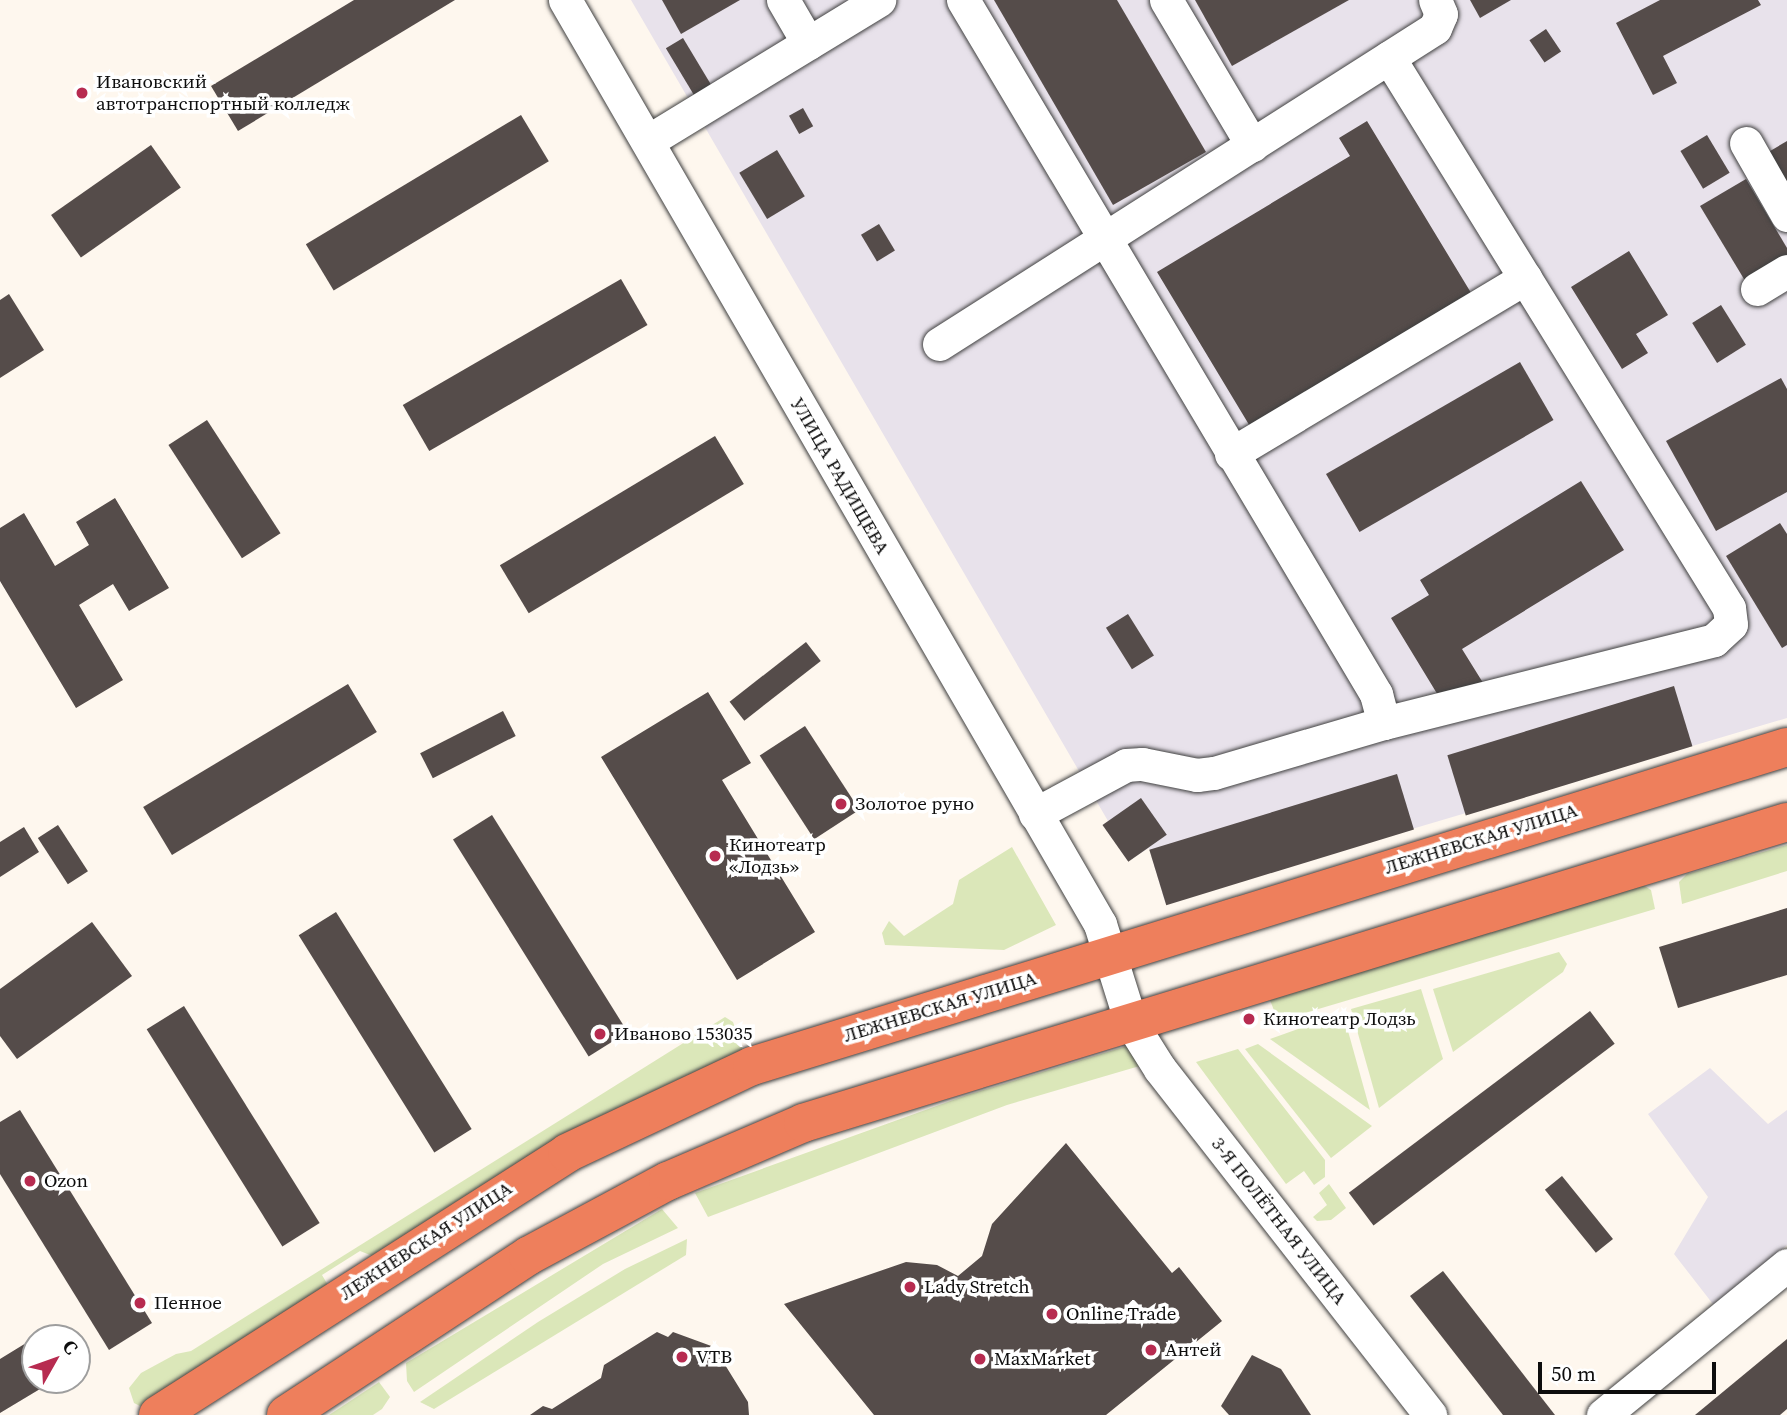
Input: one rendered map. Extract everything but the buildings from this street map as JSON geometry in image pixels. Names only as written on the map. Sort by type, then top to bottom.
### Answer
[{"type":"highway","name":"ЛЕЖНЕВСКАЯ УЛИЦА","points":[[158,1415],[495,1195],[663,1105],[752,1066],[1787,747]]},
{"type":"highway","points":[[286,1415],[528,1256],[668,1181],[803,1123],[1787,822]]},
{"type":"street","name":"УЛИЦА РАДИЩЕВА","points":[[565,0],[1100,924],[1109,954]]},
{"type":"street","points":[[783,0],[808,43]]},
{"type":"street","points":[[648,141],[879,0]]},
{"type":"street","points":[[963,0],[1103,240],[1376,694],[1384,723]]},
{"type":"street","points":[[1166,0],[1252,145]]},
{"type":"street","points":[[939,344],[1389,58],[1438,24],[1441,14],[1435,0]]},
{"type":"street","points":[[1035,814],[1126,765],[1142,764],[1197,775],[1214,774],[1384,723],[1714,640],[1731,624],[1729,608],[1389,58]]},
{"type":"street","points":[[1746,143],[1787,215]]},
{"type":"street","points":[[1757,289],[1787,271]]},
{"type":"street","points":[[1231,454],[1525,278]]},
{"type":"street","name":"3-Я ПОЛЁТНАЯ УЛИЦА","points":[[1109,954],[1131,1023],[1160,1069],[1430,1415]]},
{"type":"street","points":[[1602,1415],[1787,1265]]},
{"type":"shaded area","points":[[631,0],[1787,0],[1787,718],[1165,902],[1149,848],[1128,861],[1103,825],[1108,821]]},
{"type":"shaded area","points":[[1710,1068],[1768,1124],[1787,1110],[1787,1245],[1716,1308],[1674,1254],[1708,1197],[1648,1114]]},
{"type":"green space","points":[[1787,845],[1787,871],[1682,904],[1679,882],[1687,874]]},
{"type":"green space","points":[[1012,847],[1056,925],[1004,950],[885,945],[882,933],[889,921],[904,936],[953,904],[959,880]]},
{"type":"green space","points":[[1643,885],[1651,890],[1655,909],[1278,1021],[1270,1000]]},
{"type":"green space","points":[[1559,952],[1567,964],[1563,972],[1453,1052],[1433,989]]},
{"type":"green space","points":[[1421,989],[1443,1059],[1379,1108],[1351,1009]]},
{"type":"green space","points":[[1343,1013],[1370,1110],[1270,1039]]},
{"type":"green space","points":[[725,1017],[733,1022],[744,1053],[375,1257],[360,1251],[322,1275],[329,1287],[142,1407],[134,1403],[129,1388],[141,1373],[176,1354],[191,1351]]},
{"type":"green space","points":[[1258,1044],[1372,1126],[1331,1158],[1245,1049]]},
{"type":"green space","points":[[1127,1046],[1143,1065],[1007,1105],[708,1217],[695,1193],[967,1095]]},
{"type":"green space","points":[[1238,1049],[1325,1160],[1325,1177],[1314,1185],[1304,1171],[1286,1184],[1196,1062]]},
{"type":"green space","points":[[1329,1184],[1346,1208],[1331,1220],[1317,1221],[1313,1217],[1327,1205],[1319,1193]]},
{"type":"green space","points":[[662,1209],[678,1228],[603,1264],[414,1392],[407,1381],[406,1363]]},
{"type":"green space","points":[[687,1239],[686,1255],[434,1409],[420,1402],[538,1322],[625,1269]]},
{"type":"green space","points":[[379,1382],[390,1397],[382,1409],[373,1415],[329,1415]]},
{"type":"place","name":"Ивановский автотранспортный колледж","points":[[82,93]]},
{"type":"place","name":"Золотое руно","points":[[841,804]]},
{"type":"place","name":"Кинотеатр «Лодзь»","points":[[715,856]]},
{"type":"place","name":"Кинотеатр Лодзь","points":[[1249,1019]]},
{"type":"place","name":"Иваново 153035","points":[[600,1034]]},
{"type":"place","name":"Ozon","points":[[30,1181]]},
{"type":"place","name":"Lady Stretch","points":[[910,1287]]},
{"type":"place","name":"Пенное","points":[[140,1303]]},
{"type":"place","name":"Online Trade","points":[[1052,1314]]},
{"type":"place","name":"Антей","points":[[1151,1350]]},
{"type":"place","name":"VTB","points":[[682,1357]]},
{"type":"place","name":"MaxMarket","points":[[980,1359]]}]
